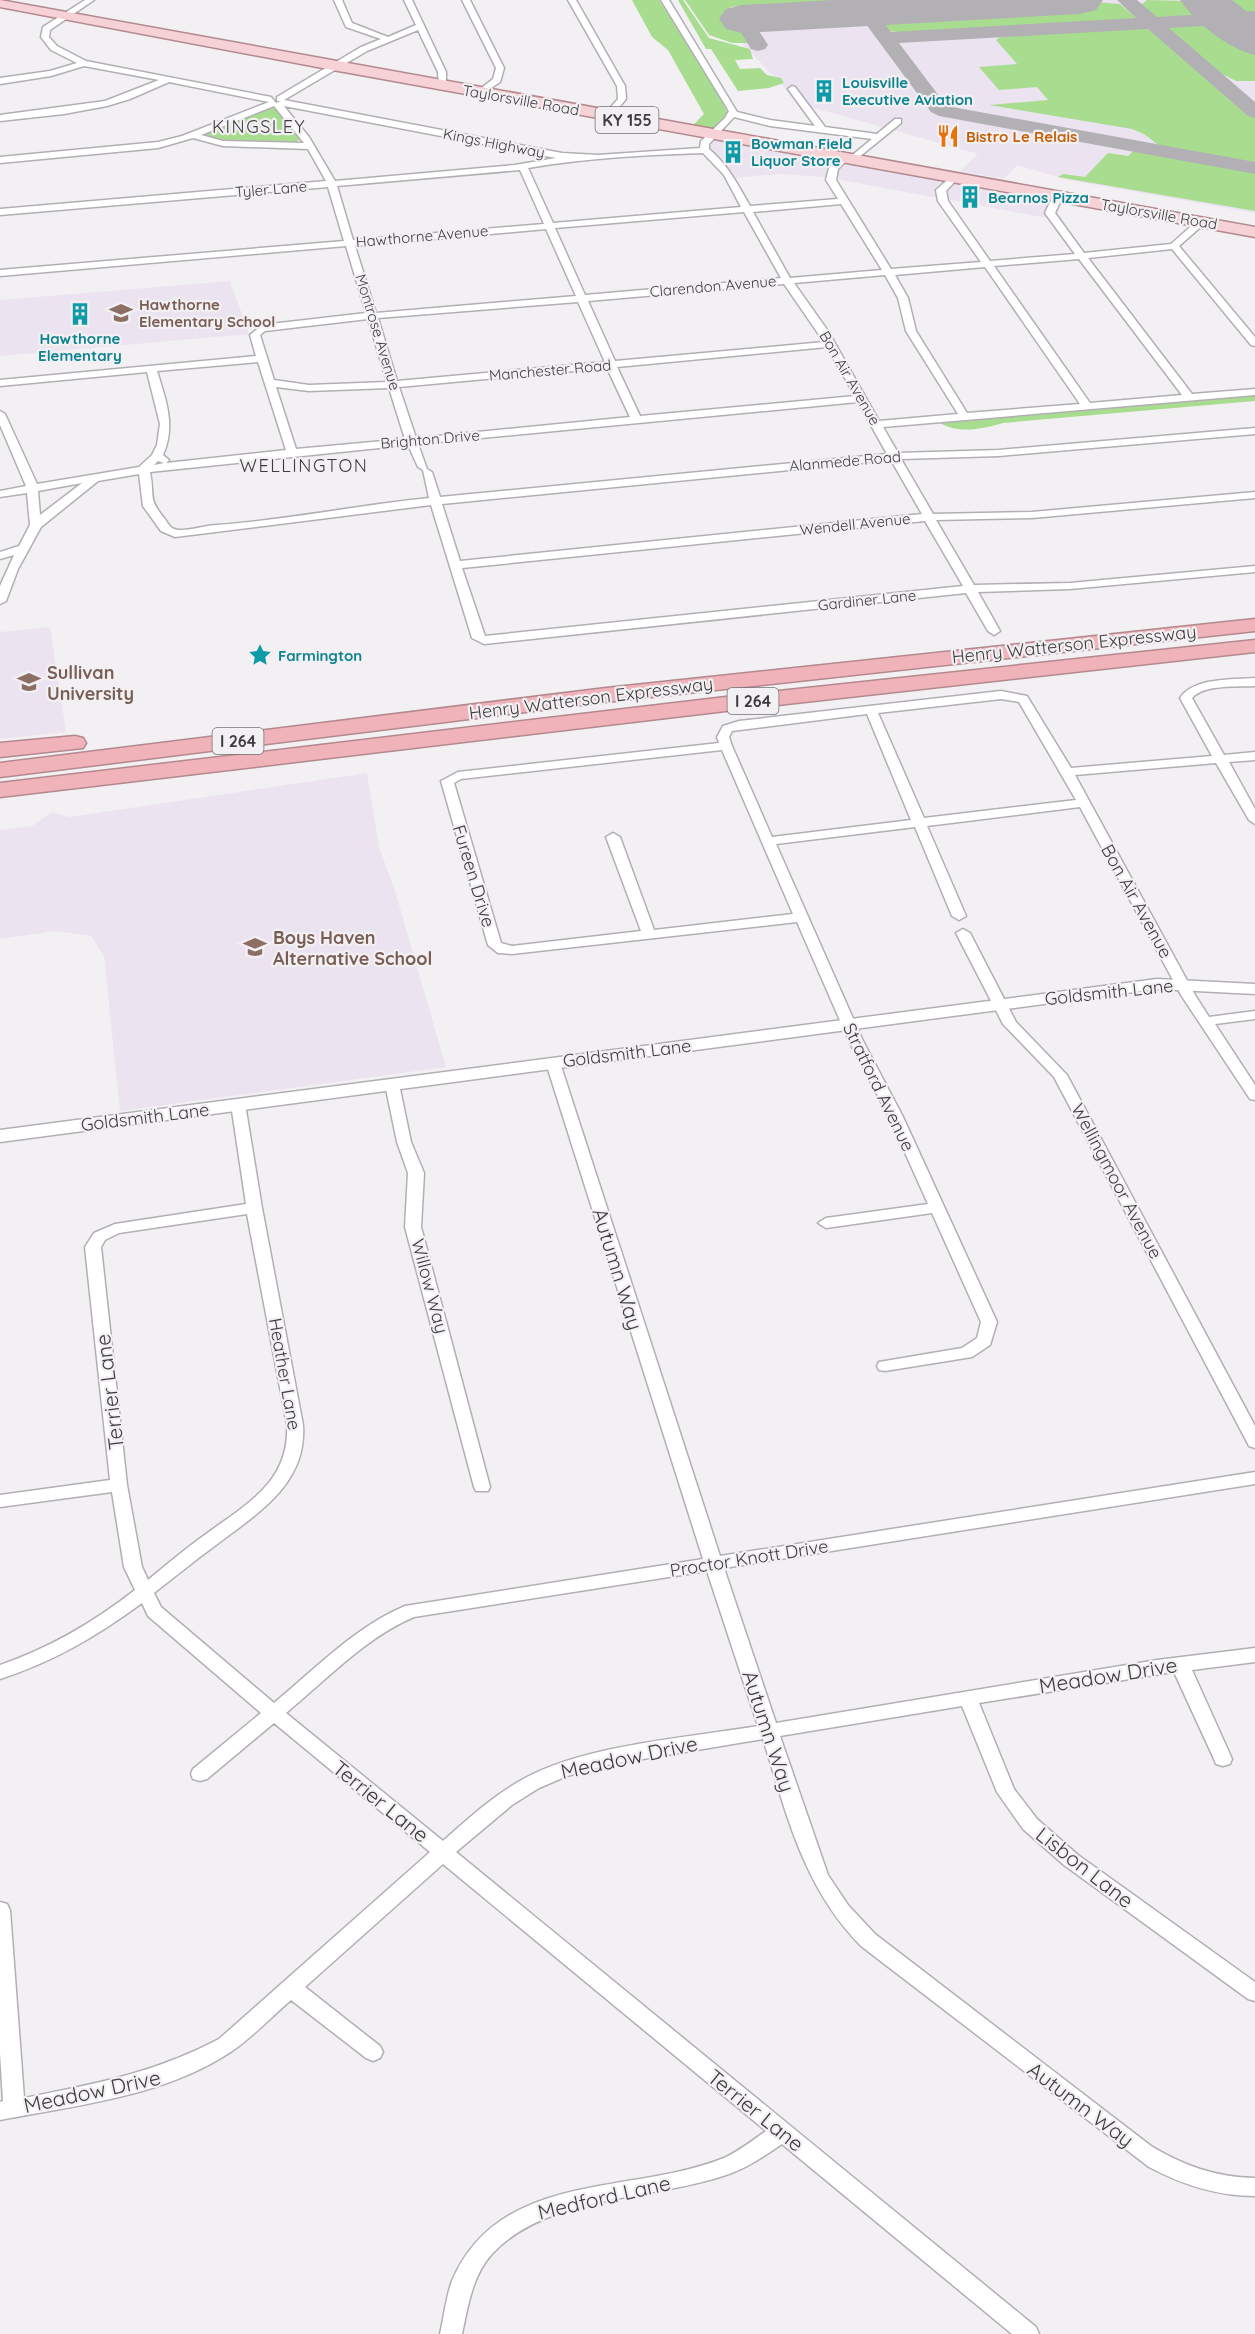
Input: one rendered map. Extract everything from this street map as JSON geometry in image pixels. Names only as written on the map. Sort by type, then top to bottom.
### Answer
[{"type":"highway","name":"Henry Watterson Expressway","points":[[0,770],[477,711],[1255,625]]},
{"type":"highway","name":"Henry Watterson Expressway","points":[[0,790],[155,770],[252,762],[751,701],[1255,646]]},
{"type":"highway","points":[[0,750],[300,721],[477,711]]},
{"type":"highway","points":[[0,808],[252,762]]},
{"type":"main road","name":"Taylorsville Road","points":[[0,3],[479,93],[1255,232]]},
{"type":"street","points":[[64,15],[90,0]]},
{"type":"street","points":[[338,0],[349,25],[387,39]]},
{"type":"street","points":[[408,0],[442,72],[443,86]]},
{"type":"street","points":[[466,0],[500,68],[497,80],[479,93]]},
{"type":"street","points":[[572,0],[623,93],[620,104],[607,116]]},
{"type":"street","points":[[665,0],[732,109],[732,114],[704,142],[705,150]]},
{"type":"street","name":"Kings Highway","points":[[64,15],[47,27],[45,37],[61,53],[84,63],[277,102],[574,157],[618,157],[664,151],[705,150]]},
{"type":"street","points":[[0,160],[124,150],[158,145],[194,135],[277,102],[333,66],[387,39],[419,27]]},
{"type":"street","points":[[0,81],[51,74],[84,63]]},
{"type":"street","points":[[0,117],[98,106],[139,94],[167,80]]},
{"type":"street","points":[[792,89],[821,128]]},
{"type":"street","name":"Montrose Avenue","points":[[277,102],[332,183],[412,441],[436,501],[474,630],[480,639]]},
{"type":"street","points":[[732,114],[770,123],[879,137]]},
{"type":"street","points":[[898,121],[848,158],[831,177],[889,271],[903,298],[911,331],[964,416]]},
{"type":"street","points":[[194,135],[243,145],[304,143]]},
{"type":"street","points":[[532,150],[538,153],[542,162]]},
{"type":"street","name":"Bon Air Avenue","points":[[705,150],[720,163],[787,279],[830,344],[994,631]]},
{"type":"street","name":"Tyler Lane","points":[[0,212],[523,167],[574,157]]},
{"type":"street","points":[[523,167],[552,225],[581,297],[636,420]]},
{"type":"street","points":[[954,177],[944,186],[941,195],[1087,406]]},
{"type":"street","points":[[1058,196],[1050,213],[1080,256],[1190,398]]},
{"type":"street","name":"Hawthorne Avenue","points":[[0,273],[844,201]]},
{"type":"street","points":[[1201,222],[1173,246],[1255,343]]},
{"type":"street","name":"Clarendon Avenue","points":[[263,358],[255,333],[262,328],[283,324],[787,279],[1080,256],[1173,246]]},
{"type":"street","name":"Manchester Road","points":[[212,364],[269,379],[334,389],[830,344]]},
{"type":"street","points":[[0,383],[263,358],[292,453]]},
{"type":"street","points":[[143,469],[157,456],[164,444],[167,426],[151,369]]},
{"type":"street","points":[[877,424],[1255,392]]},
{"type":"street","name":"Brighton Drive","points":[[0,494],[178,464],[862,398]]},
{"type":"street","points":[[0,414],[5,434],[32,488],[36,525]]},
{"type":"street","name":"Alanmede Road","points":[[143,469],[147,503],[163,521],[201,529],[250,526],[332,513],[436,501],[895,456],[999,453],[1255,431]]},
{"type":"street","points":[[157,456],[178,464]]},
{"type":"street","points":[[0,601],[22,549],[36,525],[73,493],[104,475]]},
{"type":"street","name":"Wendell Avenue","points":[[456,565],[928,517],[1032,515],[1255,495]]},
{"type":"street","points":[[0,556],[22,549]]},
{"type":"street","name":"Gardiner Lane","points":[[480,639],[970,589],[1070,586],[1255,568]]},
{"type":"street","points":[[1255,682],[1203,687],[1187,695],[1189,704],[1255,820]]},
{"type":"street","name":"Bon Air Avenue","points":[[870,710],[1001,695],[1018,697],[1026,702],[1067,772],[1182,983],[1255,1096]]},
{"type":"street","points":[[724,741],[727,729],[739,725],[870,710],[920,821],[959,916]]},
{"type":"street","name":"Stratford Avenue","points":[[724,741],[849,1024],[896,1116],[989,1322],[987,1336],[979,1346],[966,1353],[885,1366]]},
{"type":"street","name":"Fureen Drive","points":[[724,741],[458,776],[447,780],[495,945],[498,948],[512,950],[801,917]]},
{"type":"street","points":[[1067,772],[1255,756]]},
{"type":"street","points":[[769,842],[920,821],[1083,803]]},
{"type":"street","points":[[613,837],[649,934]]},
{"type":"street","name":"Wellingmoor Avenue","points":[[963,933],[1010,1024],[1060,1075],[1255,1442]]},
{"type":"street","name":"Goldsmith Lane","points":[[0,1136],[1157,984],[1182,983],[1255,989]]},
{"type":"street","points":[[1208,1022],[1255,1016]]},
{"type":"street","name":"Autumn Way","points":[[553,1063],[640,1340],[816,1872],[847,1920],[868,1940],[1161,2164],[1200,2180],[1221,2185],[1255,2187]]},
{"type":"street","name":"Willow Way","points":[[392,1084],[404,1142],[416,1173],[413,1227],[482,1487]]},
{"type":"street","name":"Heather Lane","points":[[0,1672],[59,1649],[125,1606],[270,1493],[292,1459],[295,1425],[254,1208],[238,1104]]},
{"type":"street","name":"Terrier Lane","points":[[254,1208],[115,1229],[95,1242],[93,1258],[119,1485],[130,1558],[154,1611],[170,1627],[1028,2334]]},
{"type":"street","points":[[826,1223],[936,1208]]},
{"type":"street","name":"Proctor Knott Drive","points":[[200,1774],[374,1630],[411,1611],[1255,1478]]},
{"type":"street","points":[[0,1501],[119,1485]]},
{"type":"street","name":"Meadow Drive","points":[[7,2109],[90,2095],[164,2076],[226,2045],[292,1989],[443,1851],[512,1793],[567,1768],[607,1758],[770,1731],[1180,1664],[1255,1655]]},
{"type":"street","points":[[1180,1664],[1223,1759]]},
{"type":"street","name":"Lisbon Lane","points":[[968,1699],[1006,1792],[1030,1824],[1071,1860],[1255,1993]]},
{"type":"street","points":[[0,1910],[7,2109]]},
{"type":"street","points":[[292,1989],[374,2052]]},
{"type":"street","name":"Medford Lane","points":[[451,2334],[453,2313],[466,2275],[489,2243],[520,2219],[556,2204],[690,2177],[725,2167],[782,2132]]},
{"type":"shaded area","points":[[701,0],[1255,0],[1255,213],[1068,180],[1017,165],[1004,179],[960,171],[978,154],[800,104]]},
{"type":"shaded area","points":[[720,140],[1047,197],[1050,200],[1045,211],[1048,218],[824,177],[780,174],[732,178],[709,145],[709,141]]},
{"type":"shaded area","name":"Hawthorne Elementary School","points":[[230,281],[249,334],[0,356],[0,300]]},
{"type":"shaded area","name":"Sullivan University","points":[[50,627],[66,732],[0,739],[0,632]]},
{"type":"shaded area","name":"Boys Haven Alternative School","points":[[367,773],[379,847],[396,894],[446,1067],[120,1111],[104,956],[91,936],[55,931],[0,939],[0,830],[32,826],[52,812],[69,817]]},
{"type":"green space","points":[[632,0],[659,0],[720,94],[729,117],[712,129],[691,127],[704,114],[668,50],[652,37]]},
{"type":"green space","points":[[678,0],[683,0],[709,38],[750,49],[753,59],[735,60],[740,69],[760,68],[767,75],[781,78],[784,83],[769,88],[738,91],[711,49],[706,49]]},
{"type":"green space","points":[[685,0],[992,0],[783,12],[755,5],[730,7],[732,10],[726,14],[725,19],[740,27],[750,43],[732,43],[709,35]]},
{"type":"green space","points":[[1147,0],[1185,1],[1204,14],[1188,20],[1161,18],[1139,7]]},
{"type":"green space","points":[[1223,0],[1255,0],[1255,14],[1230,11],[1222,3]]},
{"type":"green space","points":[[1096,2],[1120,4],[1136,18],[1128,21],[917,34],[889,31],[880,20],[895,14]]},
{"type":"green space","points":[[1206,23],[1223,27],[1255,53],[1255,81],[1236,81],[1220,73],[1167,31],[1168,26],[1172,25]]},
{"type":"green space","points":[[1140,26],[1155,32],[1255,116],[1255,164],[1161,147],[1144,134],[1132,129],[989,105],[1048,100],[1037,87],[999,90],[979,67],[1017,64],[996,40],[1000,37]]},
{"type":"green space","points":[[271,106],[275,107],[301,139],[281,145],[251,145],[221,141],[201,134]]},
{"type":"green space","points":[[1133,151],[1255,172],[1255,211],[1058,177],[1063,174],[1085,177],[1108,153],[1128,156]]},
{"type":"green space","points":[[1255,393],[1255,401],[1003,423],[970,430],[953,428],[937,421]]},
{"type":"taxiway","points":[[1126,0],[1152,23]]},
{"type":"taxiway","points":[[866,12],[885,38]]},
{"type":"taxiway","points":[[1152,23],[1255,17]]},
{"type":"taxiway","points":[[742,19],[758,45]]},
{"type":"taxiway","points":[[885,38],[1152,23]]},
{"type":"taxiway","points":[[1152,23],[1255,112]]},
{"type":"taxiway","points":[[885,38],[938,108],[946,112],[1255,168]]},
{"type":"runway","points":[[742,19],[1080,0]]},
{"type":"runway","points":[[1203,0],[1255,41]]},
{"type":"place","name":"Louisville Executive Aviation","points":[[824,91]]},
{"type":"place","name":"Bistro Le Relais","points":[[948,136]]},
{"type":"place","name":"Bowman Field Liquor Store","points":[[733,152]]},
{"type":"place","name":"Bearnos Pizza","points":[[970,197]]},
{"type":"place","name":"Hawthorne Elementary School","points":[[121,313]]},
{"type":"place","name":"Hawthorne Elementary","points":[[80,314]]},
{"type":"place","name":"Farmington","points":[[260,655]]},
{"type":"place","name":"Sullivan University","points":[[29,682]]},
{"type":"place","name":"Boys Haven Alternative School","points":[[255,947]]},
{"type":"district","name":"KINGSLEY","points":[[259,126]]},
{"type":"district","name":"WELLINGTON","points":[[304,465]]}]
